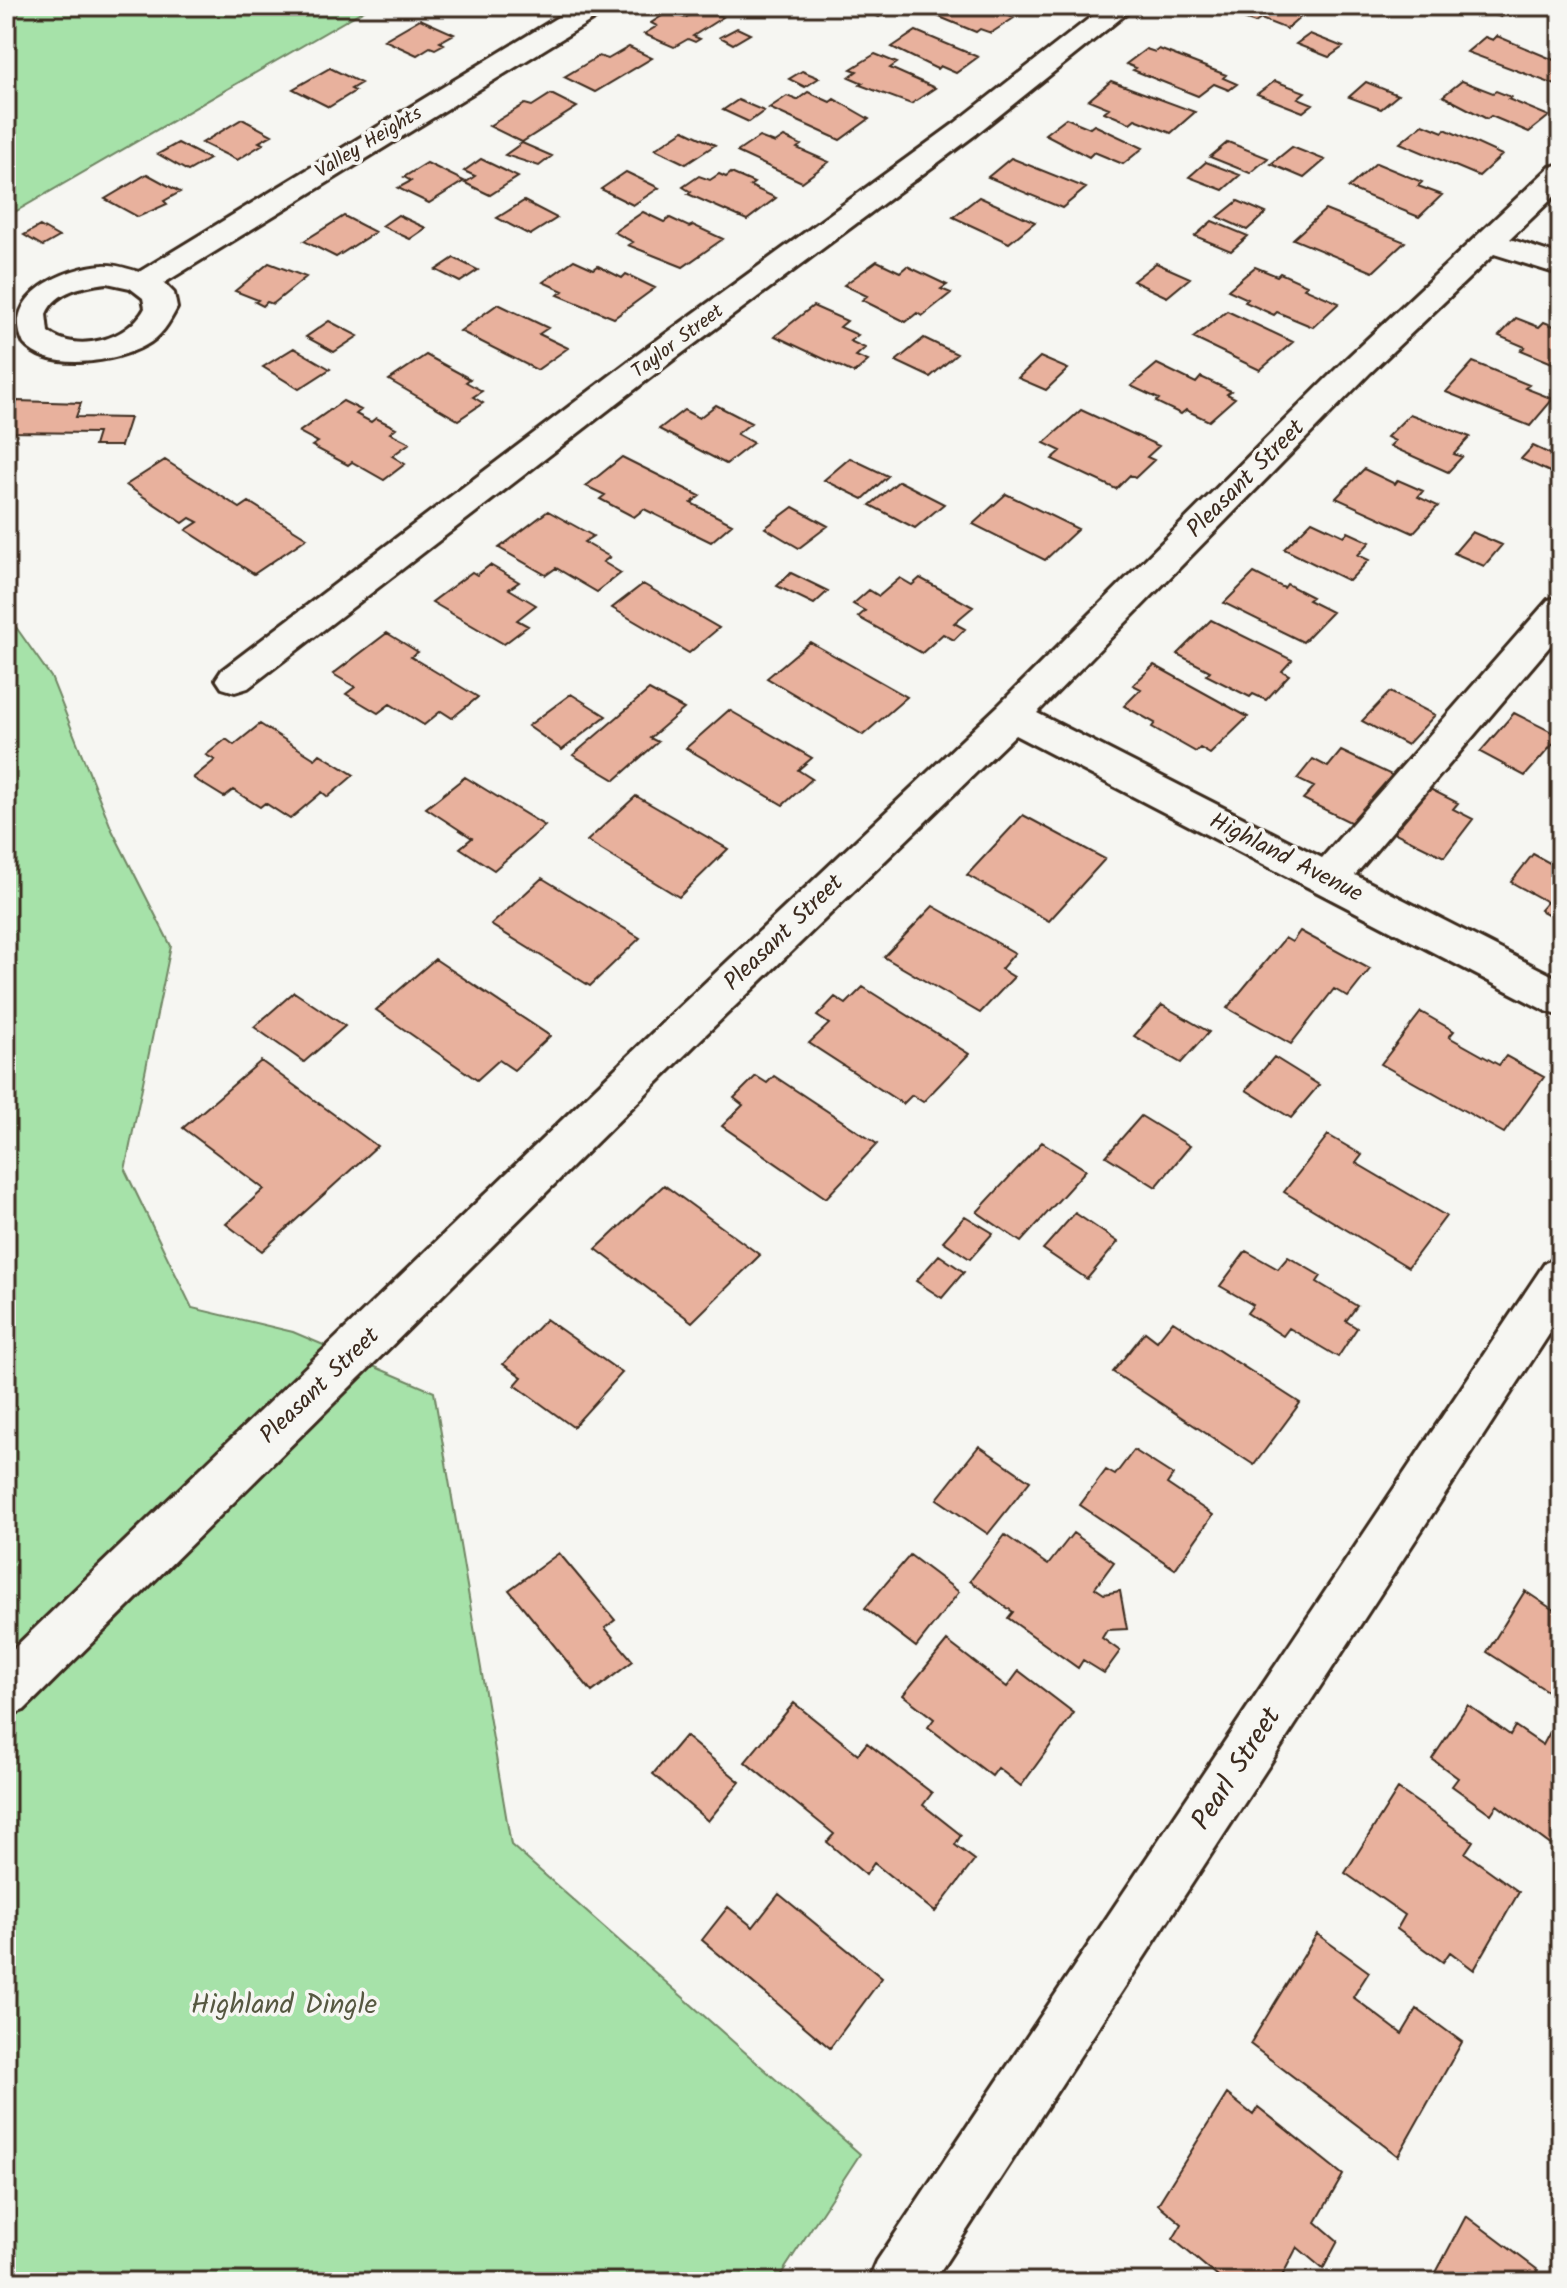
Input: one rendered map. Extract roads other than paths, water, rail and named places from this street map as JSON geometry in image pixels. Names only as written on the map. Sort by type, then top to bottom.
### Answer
[{"type":"street","name":"Valley Heights","points":[[144,282],[595,6]]},
{"type":"street","name":"Taylor Street","points":[[235,679],[649,363],[965,129],[1122,6]]},
{"type":"street","name":"Pleasant Street","points":[[6,1692],[688,1025],[1011,716],[1358,366],[1561,173]]},
{"type":"street","points":[[1488,242],[1561,266]]},
{"type":"street","points":[[1328,879],[1561,609]]},
{"type":"street","name":"Highland Avenue","points":[[1011,716],[1561,999]]},
{"type":"street","name":"Pearl Street","points":[[906,2271],[1561,1277]]},
{"type":"park label","name":"Highland Dingle","points":[[284,2005]]}]
